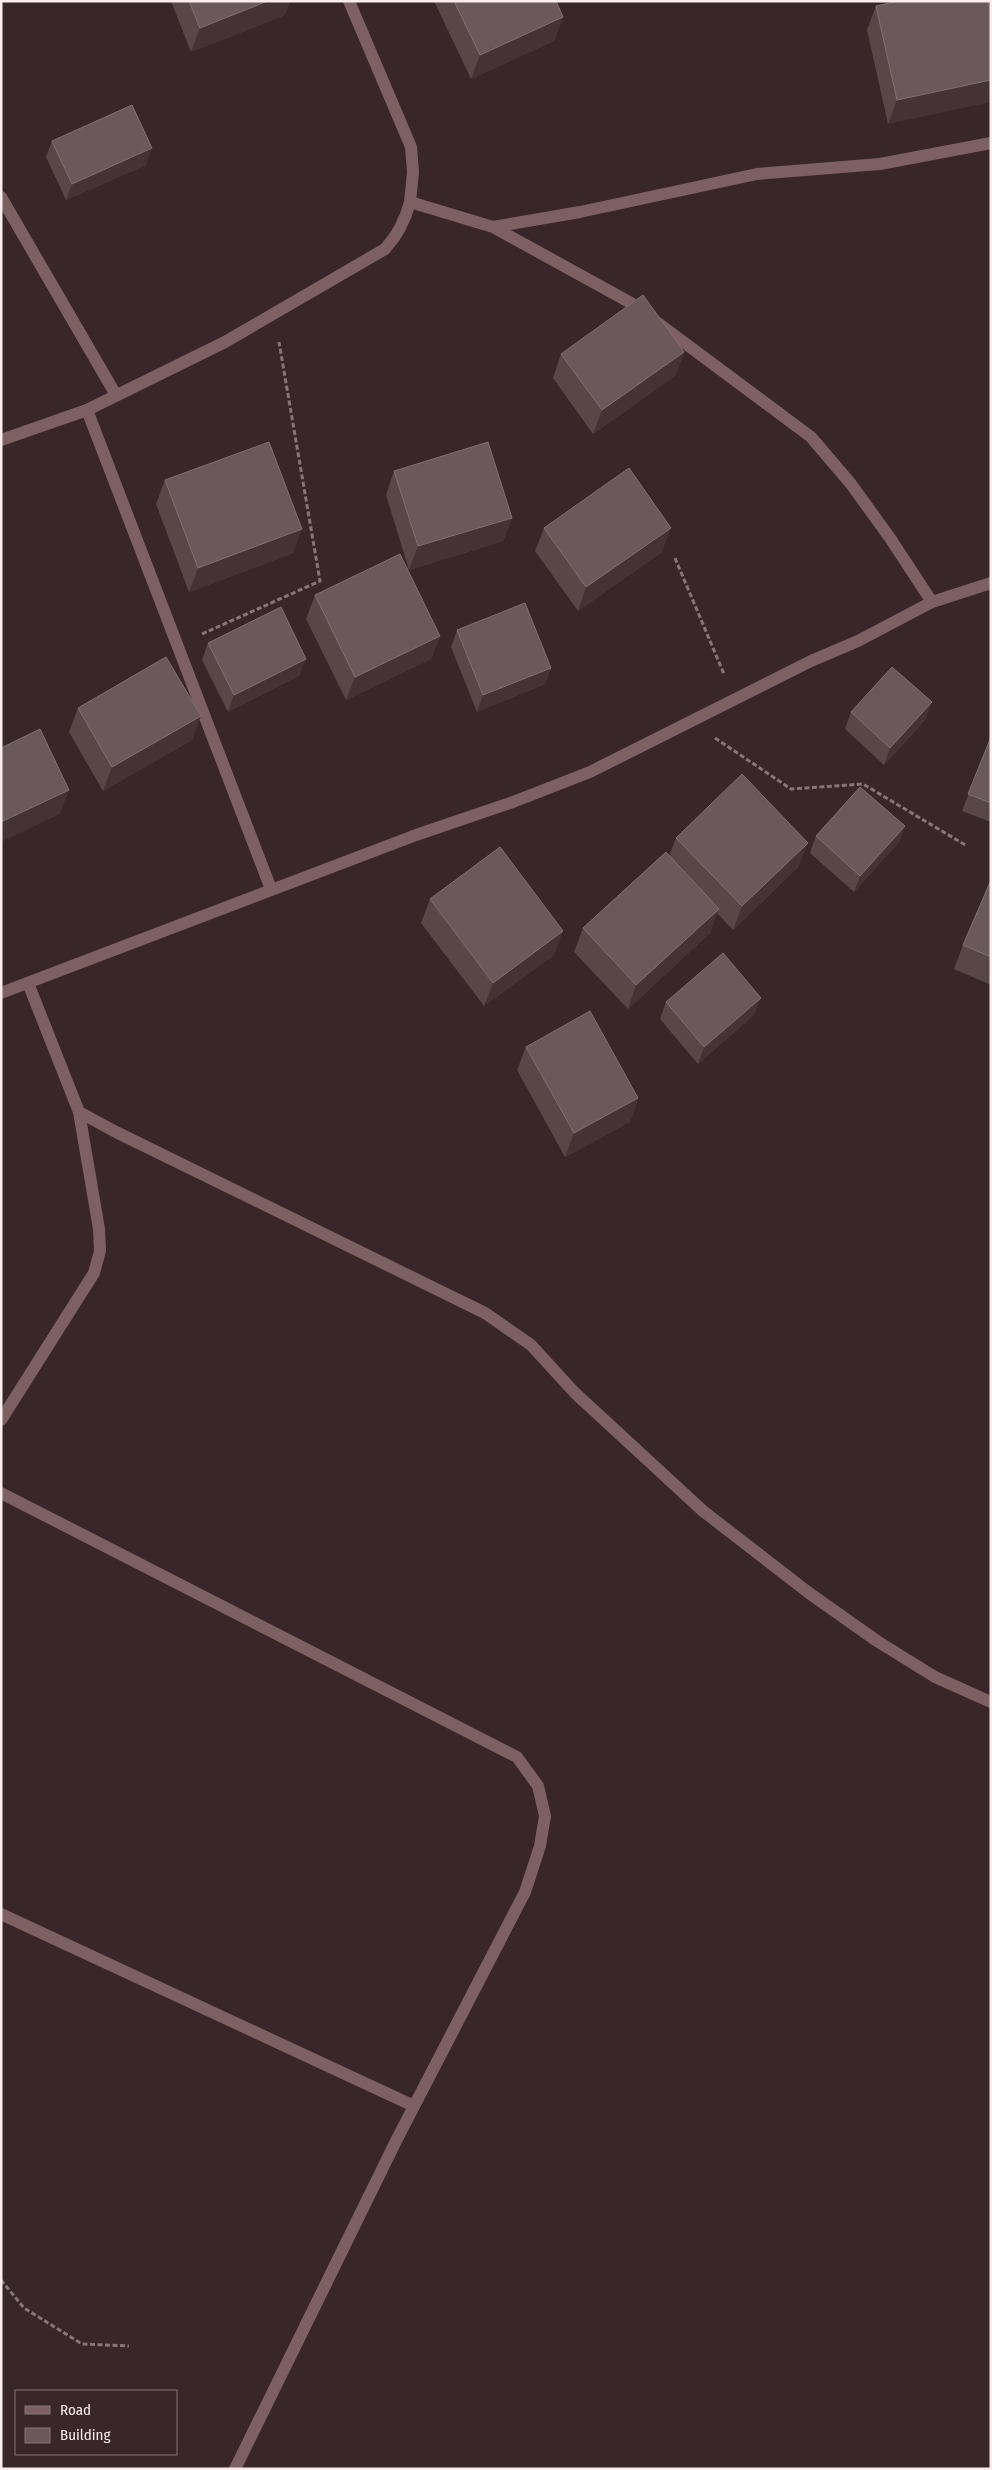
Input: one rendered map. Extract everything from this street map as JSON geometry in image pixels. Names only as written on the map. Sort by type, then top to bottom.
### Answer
[{"type":"street","points":[[1,440],[87,410],[225,342],[385,249],[406,218],[410,202],[413,172],[411,147],[349,1]]},
{"type":"street","points":[[493,227],[580,212],[757,174],[880,164],[991,143]]},
{"type":"street","points":[[1,197],[116,395]]},
{"type":"street","points":[[410,202],[493,227],[631,303],[810,437],[852,484],[932,602]]},
{"type":"street","points":[[87,410],[271,889]]},
{"type":"street","points":[[1,993],[143,941],[271,889],[590,772],[756,688],[858,641],[932,602],[991,583]]},
{"type":"street","points":[[1,1420],[94,1273],[100,1251],[100,1230],[79,1112],[28,983]]},
{"type":"street","points":[[79,1112],[347,1248],[485,1313],[531,1345],[575,1393],[703,1511],[809,1593],[877,1641],[935,1677],[991,1702]]},
{"type":"street","points":[[1,1493],[517,1757],[538,1786],[545,1816],[540,1846],[524,1892],[414,2106],[234,2469]]},
{"type":"street","points":[[1,1914],[414,2106]]},
{"type":"path","points":[[177,644],[320,581],[274,312]]},
{"type":"path","points":[[675,558],[724,674],[756,688]]},
{"type":"path","points":[[690,721],[791,789],[863,784],[967,846]]},
{"type":"path","points":[[1,2280],[24,2308],[82,2344],[129,2346]]},
{"type":"building","points":[[189,1],[268,1],[200,28]]},
{"type":"building","points":[[454,1],[556,1],[563,17],[480,55]]},
{"type":"building","points":[[898,1],[988,1],[991,14],[991,80],[897,100],[876,6]]},
{"type":"building","points":[[132,105],[152,148],[72,184],[52,141]]},
{"type":"building","points":[[643,295],[684,352],[602,410],[561,354]]},
{"type":"building","points":[[269,442],[302,529],[198,568],[165,480]]},
{"type":"building","points":[[488,442],[512,518],[418,546],[394,471]]},
{"type":"building","points":[[629,468],[671,528],[586,587],[544,528]]},
{"type":"building","points":[[400,554],[440,636],[355,677],[315,595]]},
{"type":"building","points":[[525,603],[551,668],[483,695],[457,630]]},
{"type":"building","points":[[281,607],[306,659],[234,695],[208,643]]},
{"type":"building","points":[[166,657],[201,716],[112,767],[78,708]]},
{"type":"building","points":[[892,667],[932,702],[890,748],[851,712]]},
{"type":"building","points":[[40,729],[69,790],[1,822],[1,748]]},
{"type":"building","points":[[991,737],[991,803],[968,794]]},
{"type":"building","points":[[742,774],[808,843],[742,906],[676,838]]},
{"type":"building","points":[[860,787],[905,826],[860,876],[816,836]]},
{"type":"building","points":[[500,847],[563,931],[493,983],[430,899]]},
{"type":"building","points":[[666,852],[719,909],[636,985],[583,928]]},
{"type":"building","points":[[991,880],[991,957],[963,945]]},
{"type":"building","points":[[723,953],[761,998],[704,1047],[666,1002]]},
{"type":"building","points":[[590,1011],[638,1098],[574,1133],[526,1047]]}]
